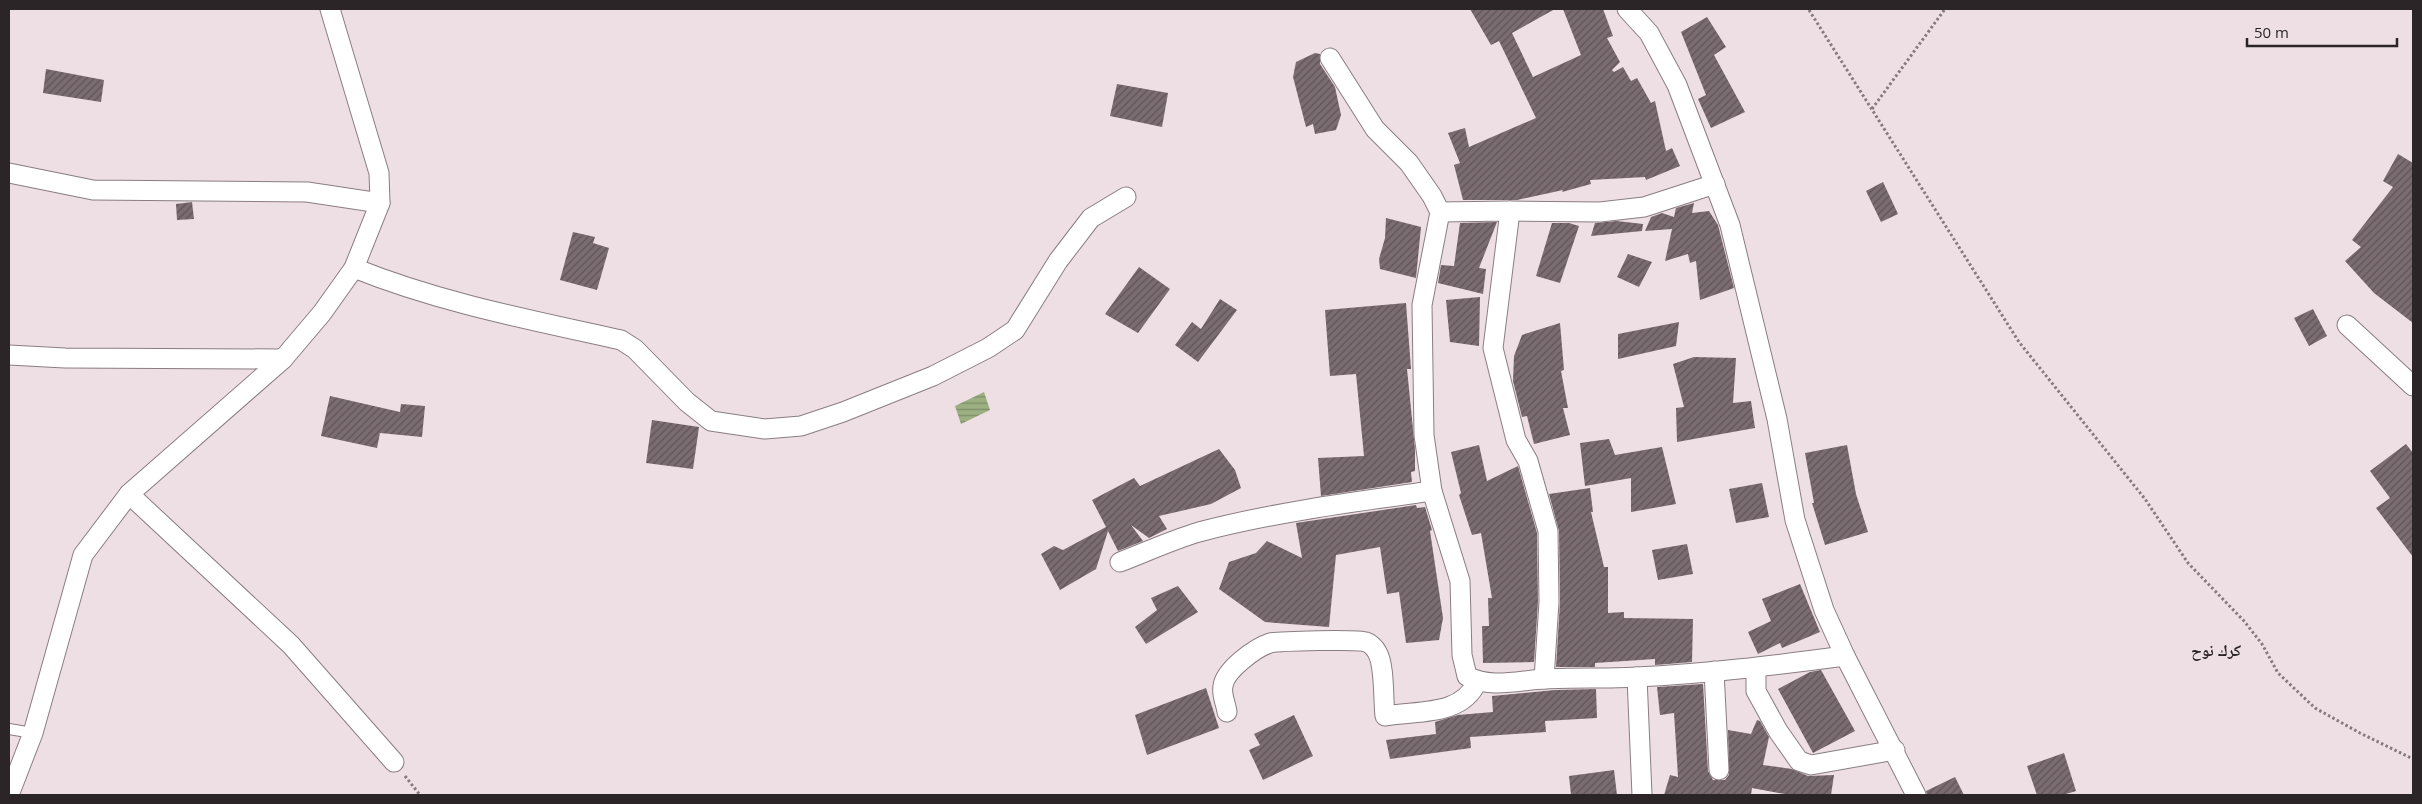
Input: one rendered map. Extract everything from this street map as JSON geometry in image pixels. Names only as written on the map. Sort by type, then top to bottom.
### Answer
[{"type":"street","points":[[10,795],[32,733],[83,556],[129,494],[283,359],[322,313],[354,268],[380,204],[379,173],[330,9]]},
{"type":"street","points":[[1627,9],[1649,33],[1676,86],[1730,224],[1774,409],[1795,520],[1824,610],[1845,656],[1895,750],[1916,795]]},
{"type":"street","points":[[1330,58],[1375,129],[1409,163],[1432,196],[1440,212],[1422,305],[1424,435],[1432,491],[1460,581],[1464,668],[1467,676],[1477,682],[1507,683],[1544,679],[1637,677],[1756,668],[1845,656]]},
{"type":"street","points":[[9,172],[93,190],[307,192],[380,204]]},
{"type":"street","points":[[1440,212],[1600,212],[1644,208],[1715,184]]},
{"type":"street","points":[[354,268],[402,288],[477,309],[621,340],[635,349],[686,402],[711,421],[765,429],[801,426],[933,376],[988,348],[1014,330],[1058,261],[1091,218],[1126,197]]},
{"type":"street","points":[[1510,211],[1493,348],[1516,440],[1528,461],[1548,531],[1549,602],[1544,679]]},
{"type":"street","points":[[2347,325],[2413,386]]},
{"type":"street","points":[[9,355],[65,358],[283,359]]},
{"type":"street","points":[[1120,562],[1196,533],[1250,520],[1318,507],[1432,491]]},
{"type":"street","points":[[129,494],[291,645],[394,762]]},
{"type":"street","points":[[1228,712],[1223,694],[1225,680],[1239,662],[1259,648],[1275,642],[1356,641],[1369,644],[1377,652],[1382,664],[1382,694],[1385,716],[1448,708],[1465,699],[1477,682]]},
{"type":"street","points":[[1756,668],[1756,691],[1778,731],[1799,760],[1811,765],[1895,750]]},
{"type":"street","points":[[1714,670],[1719,770]]},
{"type":"street","points":[[1637,677],[1642,795]]},
{"type":"lane","points":[[9,729],[32,733]]},
{"type":"path","points":[[1872,109],[1946,9]]},
{"type":"path","points":[[1809,10],[2019,342],[2144,499],[2188,563],[2256,636],[2278,673],[2315,708],[2413,759]]},
{"type":"shaded area","points":[[984,392],[990,410],[961,424],[955,406]]},
{"type":"building","points":[[1470,9],[1555,9],[1512,33],[1533,77],[1581,55],[1563,9],[1603,9],[1613,36],[1607,38],[1620,62],[1612,70],[1614,72],[1623,67],[1631,81],[1637,78],[1651,103],[1655,101],[1666,151],[1672,148],[1680,166],[1646,180],[1645,177],[1590,180],[1591,184],[1562,192],[1563,190],[1517,200],[1463,200],[1454,165],[1460,163],[1448,133],[1465,128],[1469,147],[1536,118],[1499,41],[1491,45]]},
{"type":"building","points":[[1707,17],[1726,47],[1714,55],[1745,112],[1711,128],[1698,99],[1706,95],[1681,32]]},
{"type":"building","points":[[1315,53],[1320,54],[1320,64],[1335,87],[1341,115],[1336,130],[1315,134],[1313,124],[1306,127],[1293,77],[1296,62]]},
{"type":"building","points":[[46,69],[104,80],[101,102],[43,93]]},
{"type":"building","points":[[1117,84],[1168,93],[1162,127],[1110,116]]},
{"type":"building","points":[[2398,154],[2413,163],[2413,323],[2374,293],[2345,261],[2361,247],[2352,240],[2393,187],[2383,181]]},
{"type":"building","points":[[1883,182],[1898,214],[1881,222],[1866,191]]},
{"type":"building","points":[[192,202],[194,219],[177,220],[176,204]]},
{"type":"building","points":[[1694,203],[1692,213],[1709,211],[1718,225],[1734,288],[1700,300],[1696,261],[1690,263],[1688,254],[1665,261],[1672,229],[1645,231],[1651,217],[1662,213],[1674,217],[1676,208]]},
{"type":"building","points":[[1386,218],[1421,227],[1416,278],[1380,269],[1379,259],[1385,238]]},
{"type":"building","points":[[1617,221],[1643,224],[1642,231],[1591,236],[1595,223]]},
{"type":"building","points":[[1497,222],[1479,268],[1486,269],[1483,294],[1438,283],[1441,265],[1454,266],[1460,223]]},
{"type":"building","points":[[1552,223],[1569,223],[1579,226],[1560,283],[1536,276]]},
{"type":"building","points":[[573,232],[595,237],[593,243],[609,248],[597,290],[560,280]]},
{"type":"building","points":[[1628,254],[1652,262],[1639,287],[1617,277]]},
{"type":"building","points":[[1139,267],[1170,289],[1138,333],[1105,314]]},
{"type":"building","points":[[1480,297],[1479,346],[1450,342],[1446,300]]},
{"type":"building","points":[[1220,299],[1237,310],[1198,362],[1175,345],[1192,322],[1201,329]]},
{"type":"building","points":[[1406,303],[1411,369],[1407,369],[1415,449],[1415,471],[1411,472],[1412,482],[1321,496],[1318,458],[1364,456],[1356,374],[1330,376],[1325,310]]},
{"type":"building","points":[[2313,309],[2327,336],[2309,346],[2294,318]]},
{"type":"building","points":[[1679,322],[1676,346],[1618,359],[1618,334]]},
{"type":"building","points":[[1560,323],[1564,370],[1561,371],[1568,408],[1563,408],[1570,435],[1534,444],[1527,416],[1522,417],[1513,381],[1514,356],[1522,335]]},
{"type":"building","points":[[1694,357],[1736,358],[1733,403],[1751,401],[1755,428],[1677,442],[1676,408],[1684,407],[1673,364]]},
{"type":"building","points":[[330,396],[400,412],[401,404],[425,406],[422,437],[380,433],[377,448],[321,436]]},
{"type":"building","points":[[652,420],[699,427],[693,469],[646,463]]},
{"type":"building","points":[[1609,439],[1615,455],[1662,447],[1676,504],[1631,512],[1631,478],[1585,486],[1580,443]]},
{"type":"building","points":[[2406,444],[2413,453],[2413,557],[2376,508],[2390,498],[2370,471]]},
{"type":"building","points":[[1479,445],[1487,481],[1518,466],[1537,533],[1538,602],[1534,662],[1483,663],[1482,626],[1489,626],[1488,598],[1492,598],[1481,533],[1472,535],[1459,495],[1461,493],[1451,452]]},
{"type":"building","points":[[1847,445],[1856,494],[1868,532],[1825,545],[1812,503],[1814,503],[1805,453]]},
{"type":"building","points":[[1219,449],[1235,470],[1241,488],[1211,504],[1159,516],[1167,529],[1149,538],[1131,525],[1143,541],[1118,551],[1108,531],[1096,569],[1060,590],[1041,554],[1054,546],[1063,550],[1106,527],[1092,500],[1134,478],[1140,486]]},
{"type":"building","points":[[1762,483],[1769,517],[1736,523],[1729,489]]},
{"type":"building","points":[[1590,488],[1593,512],[1591,512],[1604,567],[1608,567],[1608,613],[1624,612],[1624,618],[1693,619],[1692,662],[1655,665],[1655,659],[1595,663],[1595,667],[1556,667],[1560,602],[1559,531],[1549,494]]},
{"type":"building","points":[[1416,505],[1417,508],[1425,507],[1432,530],[1430,531],[1443,618],[1439,640],[1406,643],[1399,592],[1387,594],[1380,547],[1336,555],[1329,627],[1265,622],[1219,589],[1229,562],[1256,553],[1267,541],[1302,558],[1296,523]]},
{"type":"building","points":[[1687,544],[1693,574],[1658,580],[1652,550]]},
{"type":"building","points":[[1800,584],[1820,632],[1782,648],[1780,643],[1758,654],[1748,632],[1771,621],[1762,599]]},
{"type":"building","points":[[1178,586],[1198,612],[1146,644],[1135,627],[1157,610],[1151,598]]},
{"type":"building","points":[[1821,670],[1855,731],[1813,753],[1778,689],[1810,672]]},
{"type":"building","points":[[1703,684],[1708,771],[1713,780],[1725,780],[1729,775],[1728,730],[1751,734],[1757,720],[1760,721],[1769,737],[1763,765],[1792,769],[1808,776],[1834,775],[1831,795],[1790,795],[1752,788],[1751,795],[1664,795],[1670,775],[1678,777],[1674,713],[1660,715],[1657,687]]},
{"type":"building","points":[[1206,688],[1219,728],[1147,755],[1135,715]]},
{"type":"building","points":[[1596,689],[1597,718],[1545,721],[1546,732],[1470,737],[1471,748],[1390,759],[1386,740],[1436,734],[1435,722],[1458,715],[1493,712],[1492,696],[1555,690]]},
{"type":"building","points":[[1294,715],[1313,756],[1263,780],[1249,750],[1260,745],[1254,734]]},
{"type":"building","points":[[2064,753],[2076,791],[2063,795],[2037,795],[2027,766]]},
{"type":"building","points":[[1614,770],[1617,795],[1571,795],[1569,776]]},
{"type":"building","points":[[1955,777],[1964,795],[1927,795],[1926,791]]},
{"type":"district","name":"كرك نوح","points":[[2216,650]]}]
